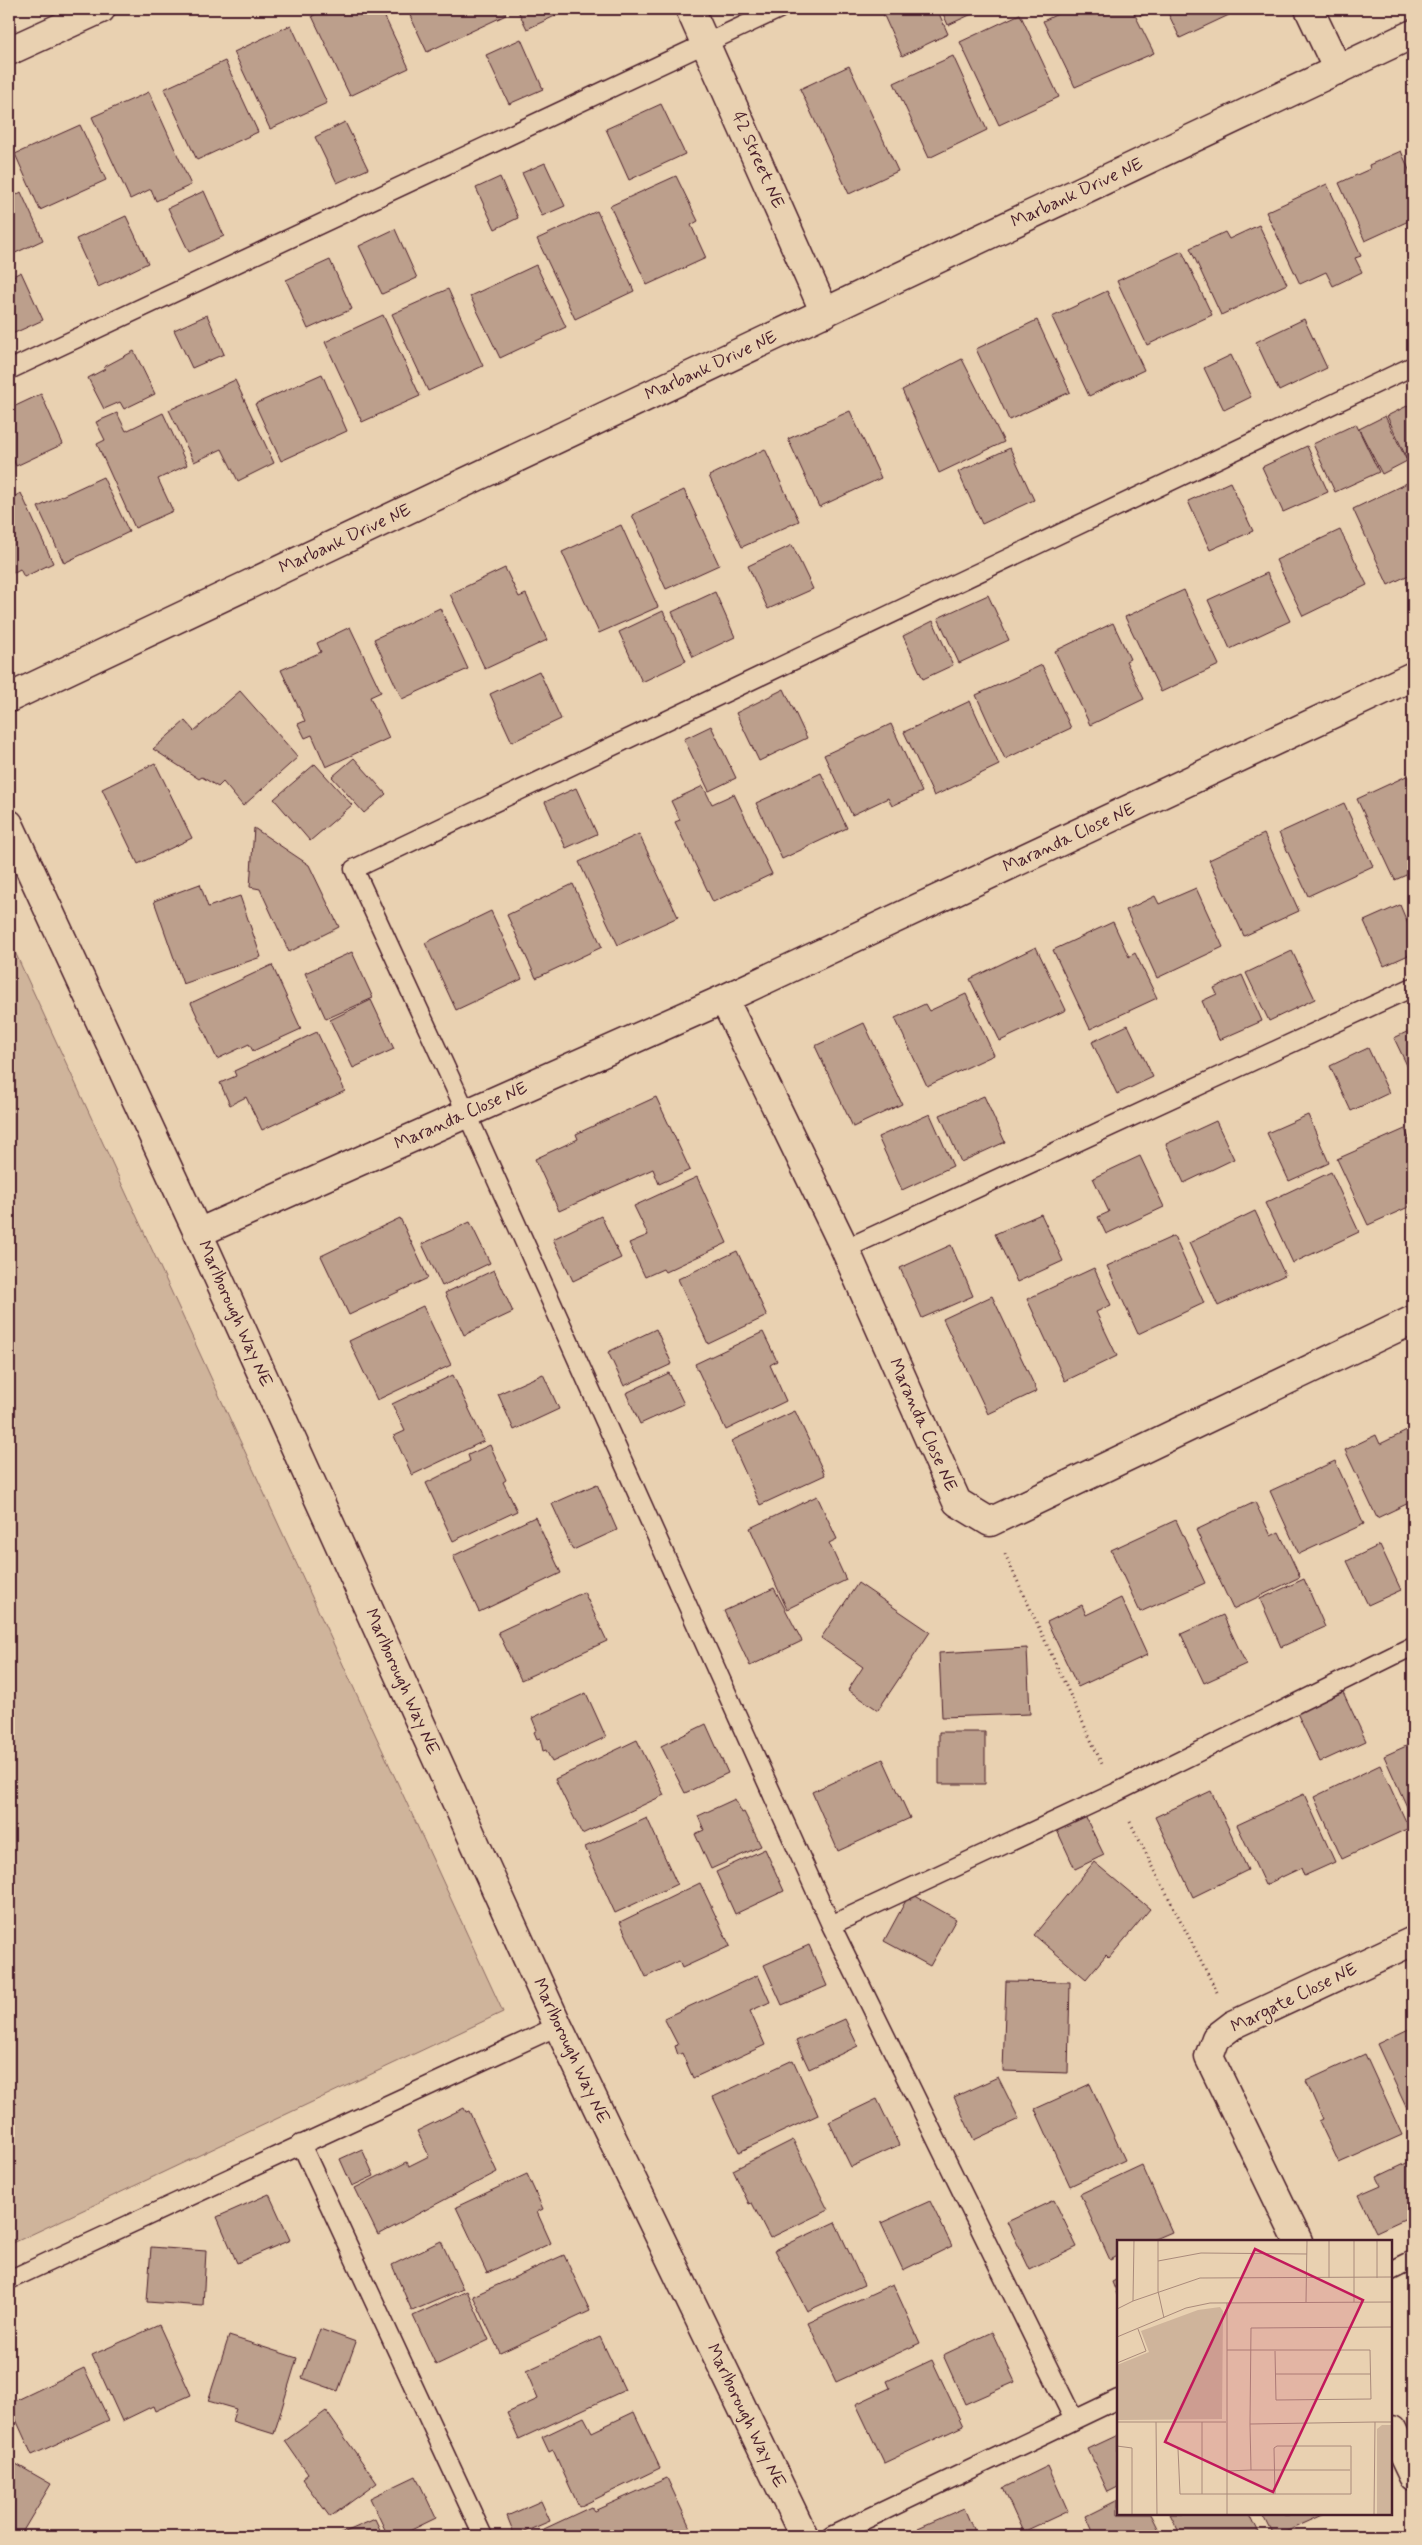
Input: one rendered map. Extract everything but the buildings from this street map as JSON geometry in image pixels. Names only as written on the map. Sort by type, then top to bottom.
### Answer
[{"type":"street","points":[[9,51],[101,9]]},
{"type":"street","name":"42 Street NE","points":[[690,9],[824,312]]},
{"type":"street","points":[[1310,9],[1338,70]]},
{"type":"street","name":"Marbank Drive NE","points":[[9,698],[1413,34]]},
{"type":"street","name":"Maranda Close NE","points":[[198,1233],[724,999],[1413,676]]},
{"type":"street","name":"Marlborough Way NE","points":[[9,824],[198,1233],[558,2026],[804,2536]]},
{"type":"street","name":"Maranda Close NE","points":[[724,999],[845,1249],[957,1502],[990,1522],[1413,1320]]},
{"type":"street","name":"Margate Close NE","points":[[1298,2240],[1209,2058],[1216,2038],[1233,2024],[1413,1941]]},
{"type":"street","points":[[1392,2432],[1413,2476]]},
{"type":"lane","points":[[9,370],[778,9]]},
{"type":"lane","points":[[1074,2420],[831,1925],[467,1114],[354,869],[1413,366]]},
{"type":"lane","points":[[845,1249],[1413,987]]},
{"type":"lane","points":[[831,1925],[1115,1793],[1413,1646]]},
{"type":"lane","points":[[9,2280],[558,2026]]},
{"type":"lane","points":[[301,2144],[483,2536]]},
{"type":"lane","points":[[1392,2270],[1413,2260]]},
{"type":"lane","points":[[831,2536],[1117,2399]]},
{"type":"shaded area","points":[[9,939],[503,2012],[9,2245]]}]
